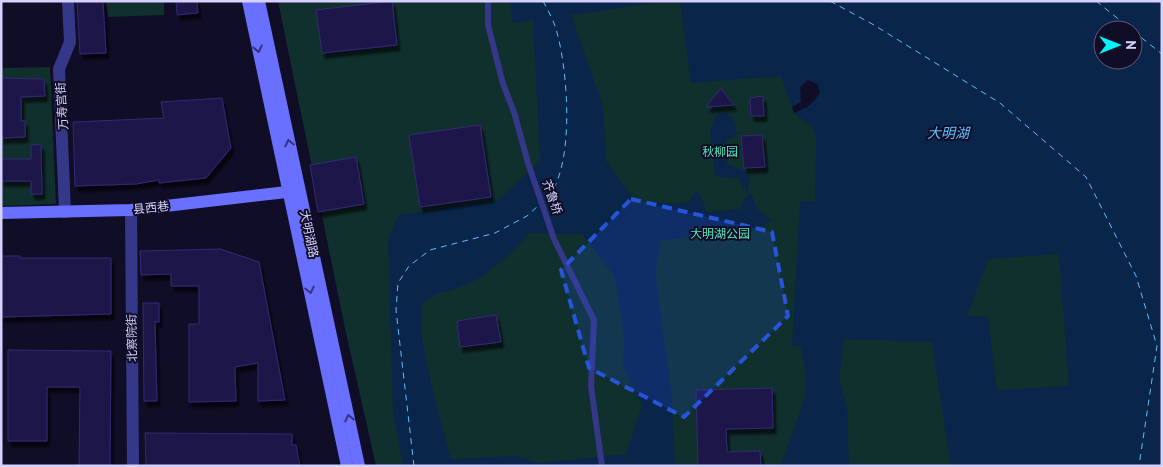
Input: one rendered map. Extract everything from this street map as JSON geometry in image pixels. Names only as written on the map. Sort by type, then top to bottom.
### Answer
[{"type":"main road","name":"大明湖路","points":[[248,1],[359,466]]},
{"type":"main road","name":"大明湖路","points":[[259,1],[347,466]]},
{"type":"main road","name":"县西巷","points":[[1,213],[131,210],[294,191]]},
{"type":"street","name":"万寿宫街","points":[[65,212],[64,140],[59,69],[70,42],[68,1]]},
{"type":"street","name":"北察院街","points":[[131,210],[133,466]]},
{"type":"lane","name":"齐鲁桥","points":[[488,1],[488,26],[503,84],[514,112],[528,162],[554,239],[594,320],[591,386],[602,466]]},
{"type":"highlighted area","points":[[631,199],[772,232],[788,316],[684,417],[589,368],[561,270]]},
{"type":"green space","points":[[106,1],[164,1],[164,15],[108,17]]},
{"type":"green space","name":"大明湖公园","points":[[278,1],[1162,1],[1162,466],[376,466],[346,333]]},
{"type":"green space","points":[[50,67],[56,204],[1,206],[1,68]]},
{"type":"water","points":[[510,1],[667,1],[571,15],[603,106],[606,161],[637,203],[688,203],[698,190],[707,212],[740,209],[748,193],[752,195],[757,209],[772,220],[751,232],[661,240],[655,273],[672,397],[675,466],[628,466],[627,464],[610,466],[403,466],[393,411],[388,239],[399,215],[499,200],[540,161],[533,20],[513,23]],"holes":[[[530,233],[582,234],[615,277],[624,336],[623,367],[642,405],[626,454],[539,463],[515,456],[451,459],[430,378],[421,332],[421,314],[424,303],[435,295],[458,288],[489,272]]]},
{"type":"water","name":"大明湖","points":[[680,1],[1162,1],[1162,466],[951,466],[932,342],[844,339],[839,379],[847,407],[849,466],[781,466],[805,397],[806,379],[801,346],[792,345],[800,201],[815,202],[816,135],[813,127],[794,113],[781,76],[691,83]],"holes":[[[1059,254],[1069,386],[997,390],[988,317],[967,316],[988,259]]]},
{"type":"water","points":[[725,112],[733,119],[737,134],[735,137],[725,141],[727,164],[747,172],[749,179],[748,193],[739,182],[740,178],[718,177],[715,174],[710,132],[716,115]]},
{"type":"pier","points":[[808,80],[817,84],[820,92],[807,107],[794,113],[792,107],[801,102],[800,87]]},
{"type":"building","points":[[77,1],[103,1],[106,53],[80,54]]},
{"type":"building","points":[[176,1],[197,1],[198,13],[177,15]]},
{"type":"building","points":[[392,1],[397,45],[322,53],[316,10]]},
{"type":"building","points":[[1,78],[44,79],[45,96],[21,97],[21,121],[25,121],[25,137],[1,138]]},
{"type":"building","points":[[721,88],[734,105],[706,107]]},
{"type":"building","points":[[763,96],[764,116],[751,116],[750,98]]},
{"type":"building","points":[[222,98],[231,148],[206,178],[159,183],[159,180],[136,184],[75,186],[73,122],[164,118],[161,102]]},
{"type":"building","points":[[480,125],[491,197],[420,207],[409,135]]},
{"type":"building","points":[[762,135],[765,167],[744,168],[741,136]]},
{"type":"building","points":[[41,144],[42,194],[31,194],[31,181],[1,181],[1,159],[31,159],[31,145]]},
{"type":"building","points":[[356,157],[364,204],[318,212],[310,165]]},
{"type":"building","points":[[220,249],[259,262],[285,400],[258,401],[258,363],[235,367],[236,401],[189,402],[189,324],[199,324],[199,286],[171,286],[171,274],[141,275],[140,251]]},
{"type":"building","points":[[1,256],[20,256],[20,258],[111,258],[111,314],[1,317]]},
{"type":"building","points":[[143,303],[159,303],[159,322],[155,322],[157,401],[144,401]]},
{"type":"building","points":[[496,315],[501,342],[460,347],[457,321]]},
{"type":"building","points":[[8,350],[111,351],[110,466],[79,466],[80,387],[47,387],[47,441],[8,441]]},
{"type":"building","points":[[772,388],[773,428],[726,429],[727,452],[760,451],[761,466],[698,466],[696,390]]},
{"type":"building","points":[[145,433],[292,434],[292,445],[296,445],[300,466],[146,466]]},
{"type":"ferry route","points":[[543,1],[554,23],[560,43],[567,117],[561,167],[554,187],[544,201]]},
{"type":"ferry route","points":[[830,1],[874,25],[1000,103],[1086,177],[1136,276],[1157,346],[1139,466]]},
{"type":"ferry route","points":[[1096,1],[1120,20]]},
{"type":"ferry route","points":[[1143,39],[1162,54]]},
{"type":"ferry route","points":[[414,466],[396,310],[398,283],[409,266],[430,250],[495,233],[527,216],[539,205]]},
{"type":"park label","name":"秋柳园","points":[[720,152]]}]
